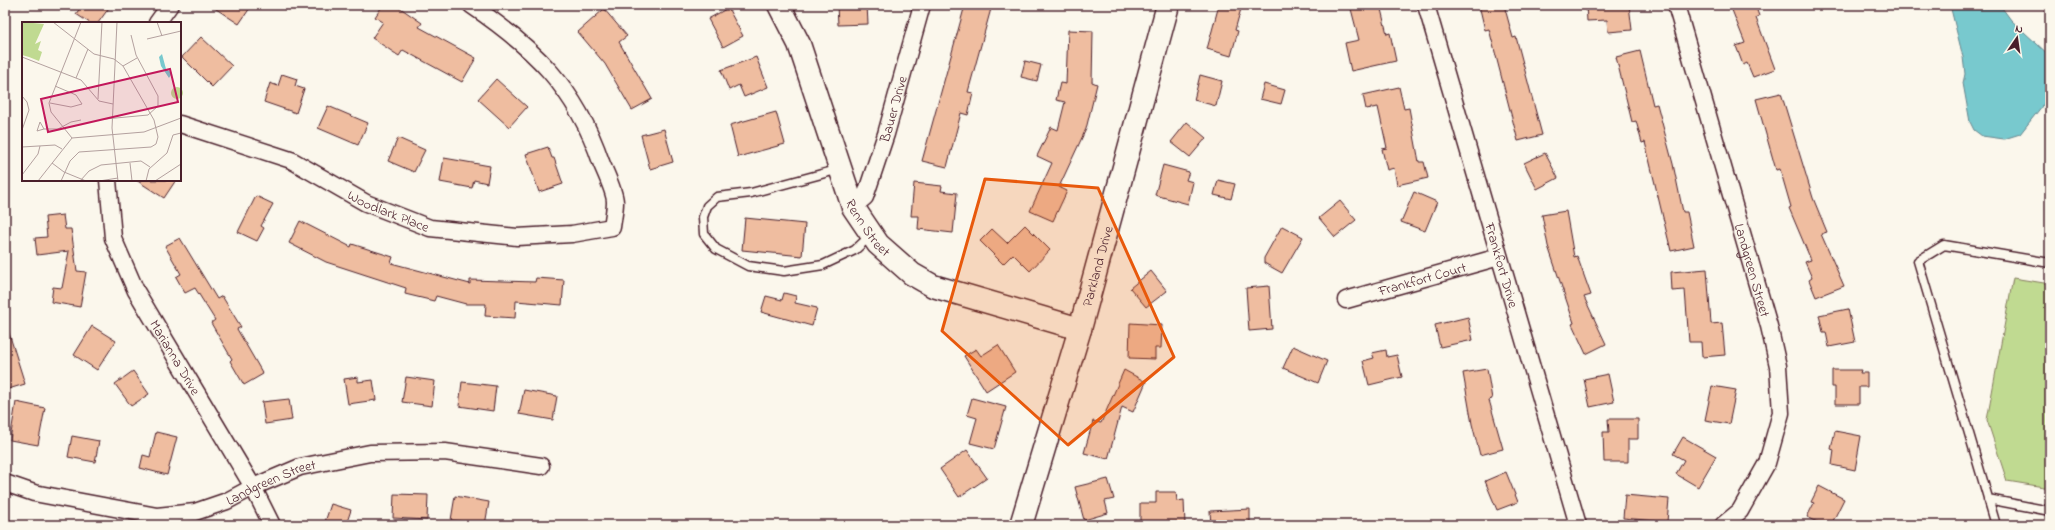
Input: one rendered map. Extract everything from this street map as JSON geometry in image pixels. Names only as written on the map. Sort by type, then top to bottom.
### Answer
[{"type":"street","points":[[158,22],[170,5]]},
{"type":"street","name":"Woodlark Place","points":[[181,124],[291,160],[366,203],[430,228],[516,237],[572,234],[612,227],[615,201],[592,134],[561,82],[530,51],[498,23],[471,5]]},
{"type":"street","name":"Renn Street","points":[[779,5],[799,44],[853,207],[878,244],[912,274],[933,286],[1080,328]]},
{"type":"street","name":"Bauer Drive","points":[[853,207],[865,197],[868,190],[886,134],[922,5]]},
{"type":"street","name":"Parkland Drive","points":[[1021,525],[1080,328],[1168,5]]},
{"type":"street","name":"Frankfort Drive","points":[[1426,5],[1578,525]]},
{"type":"street","name":"Landgreen Street","points":[[1676,5],[1769,326],[1778,366],[1780,413],[1767,463],[1740,511],[1723,525]]},
{"type":"street","name":"Marianna Drive","points":[[108,181],[113,238],[136,291],[252,487],[272,525]]},
{"type":"street","name":"Frankfort Court","points":[[1346,300],[1499,257]]},
{"type":"street","name":"Landgreen Street","points":[[5,483],[34,493],[157,516],[195,512],[227,501],[252,487],[300,467],[370,453],[445,452],[541,466]]},
{"type":"lane","points":[[840,169],[751,192],[718,197],[707,206],[703,217],[704,234],[716,249],[748,266],[784,271],[822,265],[855,250],[871,235]]},
{"type":"lane","points":[[1996,525],[1918,261],[1944,245],[2050,263]]},
{"type":"lane","points":[[1988,499],[2050,511]]},
{"type":"highlighted area","points":[[985,179],[1098,188],[1174,357],[1068,445],[942,331]]},
{"type":"green space","points":[[2013,278],[2050,284],[2050,488],[2007,481],[1987,420]]},
{"type":"water","points":[[1950,5],[2000,5],[2011,20],[2050,56],[2050,96],[2020,134],[2004,139],[1982,136],[1974,130],[1970,122],[1963,83],[1965,74],[1963,57]]},
{"type":"building","points":[[82,5],[111,5],[99,22],[88,22],[76,14]]},
{"type":"building","points":[[210,5],[252,5],[239,24]]},
{"type":"building","points":[[383,5],[396,5],[422,23],[419,27],[476,58],[462,82],[403,50],[399,56],[372,38],[383,22],[375,17]]},
{"type":"building","points":[[837,5],[867,5],[868,24],[838,25]]},
{"type":"building","points":[[965,5],[992,5],[968,92],[973,93],[968,115],[961,113],[947,167],[922,161]]},
{"type":"building","points":[[1219,5],[1242,5],[1235,30],[1238,31],[1231,56],[1207,49]]},
{"type":"building","points":[[1350,5],[1380,5],[1387,34],[1390,33],[1396,61],[1351,71],[1345,43],[1359,40]]},
{"type":"building","points":[[1479,5],[1504,5],[1513,38],[1516,37],[1542,135],[1518,141],[1489,29],[1485,30]]},
{"type":"building","points":[[1586,5],[1629,5],[1632,30],[1608,32],[1607,20],[1587,21]]},
{"type":"building","points":[[1730,5],[1755,5],[1759,16],[1756,18],[1775,69],[1753,77],[1747,63],[1743,65],[1736,46],[1745,43]]},
{"type":"building","points":[[728,8],[743,36],[723,47],[708,19]]},
{"type":"building","points":[[604,9],[627,36],[619,42],[652,99],[632,110],[605,64],[578,32]]},
{"type":"building","points":[[1068,30],[1093,31],[1092,82],[1097,84],[1086,129],[1059,187],[1067,191],[1053,221],[1030,211],[1052,163],[1037,156],[1051,127],[1058,130],[1065,102],[1056,100],[1060,83],[1066,84]]},
{"type":"building","points":[[201,37],[232,66],[212,87],[182,57]]},
{"type":"building","points":[[1640,51],[1653,105],[1657,104],[1673,164],[1683,212],[1687,212],[1694,246],[1671,251],[1645,142],[1642,143],[1636,121],[1632,122],[1616,57]]},
{"type":"building","points":[[756,57],[768,87],[744,97],[739,85],[729,90],[721,70]]},
{"type":"building","points":[[1025,61],[1041,65],[1037,81],[1021,77]]},
{"type":"building","points":[[282,74],[297,79],[295,86],[304,89],[296,113],[264,102],[270,83],[278,86]]},
{"type":"building","points":[[1200,75],[1222,81],[1216,106],[1194,100]]},
{"type":"building","points":[[496,79],[527,107],[509,127],[478,99]]},
{"type":"building","points":[[1264,84],[1285,90],[1281,104],[1260,99]]},
{"type":"building","points":[[1399,87],[1404,109],[1409,108],[1419,162],[1424,162],[1428,178],[1397,185],[1394,168],[1387,170],[1382,149],[1387,148],[1378,107],[1366,109],[1363,95]]},
{"type":"building","points":[[1781,93],[1813,198],[1827,232],[1821,234],[1844,286],[1816,297],[1809,280],[1812,278],[1805,262],[1811,260],[1789,208],[1791,207],[1780,169],[1776,170],[1756,99]]},
{"type":"building","points":[[328,106],[368,123],[358,145],[318,128]]},
{"type":"building","points":[[776,112],[785,144],[738,157],[730,125]]},
{"type":"building","points":[[1187,122],[1206,138],[1190,157],[1171,142]]},
{"type":"building","points":[[664,129],[673,162],[650,169],[641,135]]},
{"type":"building","points":[[398,138],[425,150],[414,172],[388,161]]},
{"type":"building","points":[[548,147],[552,158],[554,158],[563,184],[539,192],[526,154]]},
{"type":"building","points":[[1545,153],[1558,178],[1537,189],[1524,163]]},
{"type":"building","points":[[444,158],[490,166],[487,183],[474,180],[472,188],[440,182]]},
{"type":"building","points":[[1163,165],[1189,172],[1186,180],[1193,182],[1188,204],[1155,195]]},
{"type":"building","points":[[1218,180],[1235,184],[1231,199],[1214,195]]},
{"type":"building","points":[[138,181],[175,181],[164,198]]},
{"type":"building","points":[[914,183],[942,186],[941,191],[957,193],[953,233],[918,229],[919,216],[911,216]]},
{"type":"building","points":[[1414,192],[1437,202],[1425,231],[1401,222]]},
{"type":"building","points":[[256,196],[273,204],[261,226],[264,228],[257,241],[238,232]]},
{"type":"building","points":[[1340,201],[1356,220],[1335,237],[1319,218]]},
{"type":"building","points":[[1566,211],[1574,257],[1577,256],[1591,295],[1584,297],[1606,344],[1586,354],[1572,324],[1574,323],[1548,246],[1542,215]]},
{"type":"building","points":[[63,215],[65,229],[71,229],[77,271],[86,272],[80,307],[51,302],[53,287],[62,288],[69,251],[37,255],[35,238],[47,237],[45,217]]},
{"type":"building","points":[[745,218],[805,224],[802,256],[742,250]]},
{"type":"building","points":[[300,221],[351,247],[352,244],[393,257],[391,263],[470,284],[470,280],[535,282],[536,278],[564,280],[562,305],[516,301],[515,318],[485,316],[486,304],[466,304],[436,296],[434,301],[405,294],[406,288],[326,262],[289,243]]},
{"type":"building","points":[[1025,225],[1050,250],[1030,271],[1013,254],[1003,264],[980,241],[992,229],[1007,243]]},
{"type":"building","points":[[1282,226],[1303,237],[1282,273],[1264,263],[1264,258]]},
{"type":"building","points":[[180,238],[217,299],[222,296],[241,327],[237,329],[263,374],[244,385],[230,361],[232,359],[211,323],[215,320],[195,288],[185,293],[176,277],[181,274],[165,246]]},
{"type":"building","points":[[1707,269],[1711,324],[1722,323],[1725,355],[1702,357],[1701,342],[1689,342],[1685,290],[1672,291],[1671,272]]},
{"type":"building","points":[[1151,271],[1167,291],[1146,307],[1130,288]]},
{"type":"building","points":[[1269,286],[1272,329],[1249,331],[1246,288]]},
{"type":"building","points":[[784,293],[796,296],[795,303],[817,308],[812,326],[761,312],[766,296],[782,300]]},
{"type":"building","points":[[1848,309],[1855,342],[1829,347],[1826,332],[1823,332],[1819,315]]},
{"type":"building","points":[[1468,317],[1473,340],[1440,347],[1435,325]]},
{"type":"building","points":[[1130,323],[1162,325],[1161,348],[1155,348],[1155,359],[1129,358]]},
{"type":"building","points":[[92,326],[116,341],[97,370],[74,355]]},
{"type":"building","points":[[8,330],[25,384],[5,390],[5,331]]},
{"type":"building","points":[[998,345],[1015,372],[986,391],[964,356],[976,349],[981,356]]},
{"type":"building","points":[[1293,346],[1327,361],[1318,383],[1283,368]]},
{"type":"building","points":[[1386,350],[1387,357],[1397,355],[1402,377],[1369,385],[1363,361],[1374,358],[1372,353]]},
{"type":"building","points":[[1487,369],[1492,399],[1489,400],[1503,449],[1480,455],[1472,424],[1463,373]]},
{"type":"building","points":[[1124,370],[1146,382],[1133,412],[1122,407],[1108,459],[1084,453],[1093,421],[1101,423]]},
{"type":"building","points":[[1832,370],[1861,370],[1860,373],[1867,373],[1867,387],[1859,387],[1859,404],[1835,404],[1835,387],[1832,387]]},
{"type":"building","points":[[133,371],[149,394],[131,406],[115,384]]},
{"type":"building","points":[[1608,374],[1614,402],[1590,407],[1584,379]]},
{"type":"building","points":[[358,377],[358,382],[373,380],[376,400],[348,404],[344,379]]},
{"type":"building","points":[[406,377],[435,381],[432,406],[402,402]]},
{"type":"building","points":[[462,382],[496,386],[493,411],[459,406]]},
{"type":"building","points":[[1712,386],[1736,390],[1729,424],[1705,420]]},
{"type":"building","points":[[524,390],[557,396],[553,420],[519,414]]},
{"type":"building","points":[[972,398],[1006,407],[994,449],[970,443],[977,418],[967,415]]},
{"type":"building","points":[[289,399],[292,420],[265,424],[262,402]]},
{"type":"building","points":[[16,402],[45,408],[38,445],[10,440]]},
{"type":"building","points":[[1608,419],[1638,419],[1638,439],[1628,439],[1628,462],[1604,462],[1603,432],[1609,432]]},
{"type":"building","points":[[1835,431],[1861,436],[1855,470],[1832,465],[1834,450],[1831,449]]},
{"type":"building","points":[[156,432],[177,437],[167,475],[140,468],[143,455],[150,457]]},
{"type":"building","points":[[72,436],[99,441],[95,462],[68,457]]},
{"type":"building","points":[[1683,437],[1716,456],[1698,487],[1676,474],[1684,460],[1673,454]]},
{"type":"building","points":[[967,450],[987,478],[959,497],[940,469]]},
{"type":"building","points":[[1506,472],[1518,502],[1497,510],[1485,481]]},
{"type":"building","points":[[1108,479],[1114,499],[1105,501],[1108,513],[1084,520],[1075,487]]},
{"type":"building","points":[[1819,486],[1844,499],[1831,525],[1824,525],[1807,517],[1814,503],[1811,502]]},
{"type":"building","points":[[1156,492],[1176,492],[1177,501],[1184,500],[1185,525],[1140,525],[1140,503],[1156,503]]},
{"type":"building","points":[[394,494],[428,495],[427,520],[393,518]]},
{"type":"building","points":[[1625,495],[1669,499],[1667,522],[1623,518]]},
{"type":"building","points":[[455,496],[489,502],[485,525],[451,520]]},
{"type":"building","points":[[331,504],[351,510],[346,525],[324,525]]},
{"type":"building","points":[[1250,509],[1250,525],[1211,525],[1210,511]]}]
